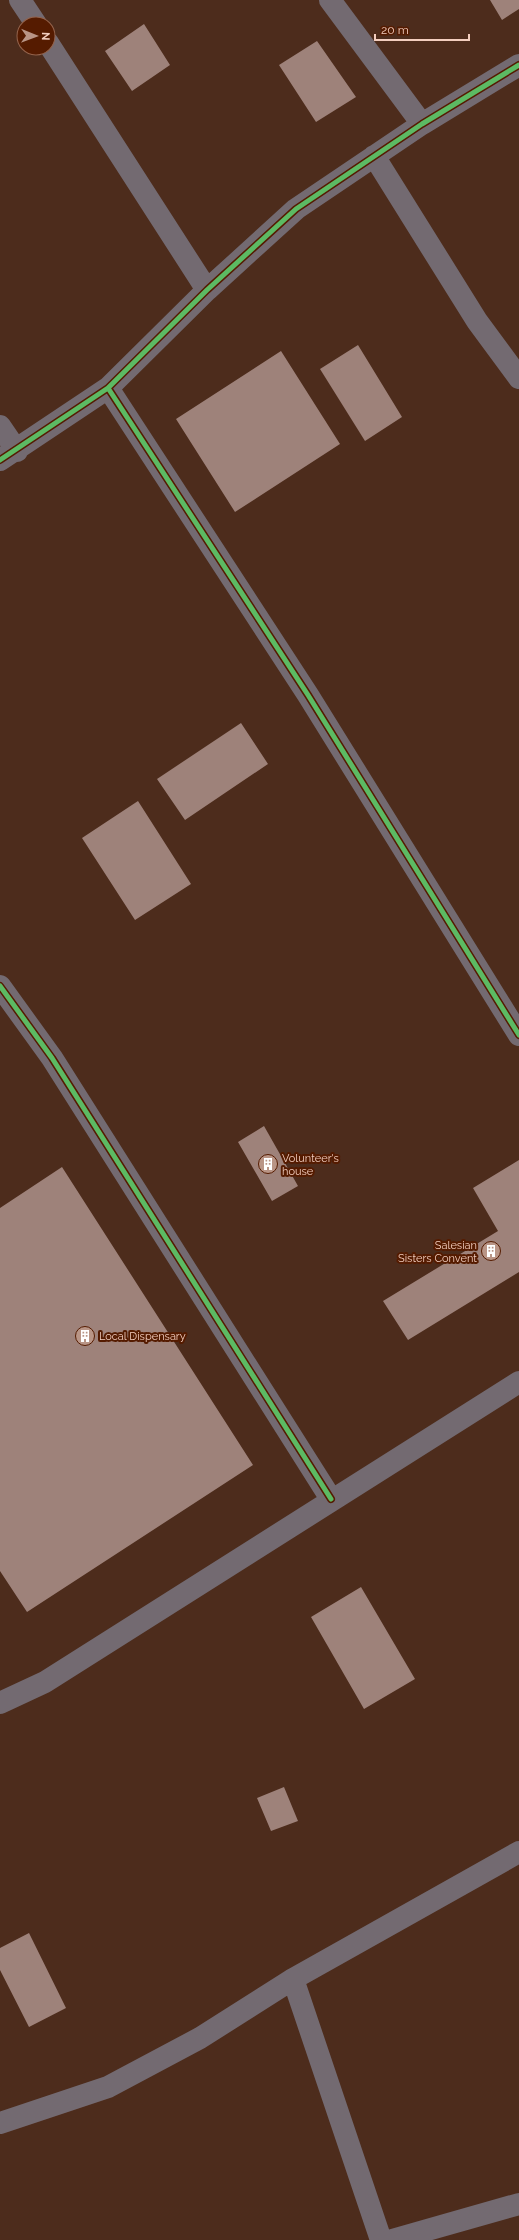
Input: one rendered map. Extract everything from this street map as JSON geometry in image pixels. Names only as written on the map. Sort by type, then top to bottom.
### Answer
[{"type":"street","points":[[20,0],[31,16]]},
{"type":"street","points":[[330,0],[422,124]]},
{"type":"street","points":[[56,55],[207,290]]},
{"type":"street","points":[[0,426],[8,456],[108,388],[207,290],[296,209],[422,124],[519,65]]},
{"type":"street","points":[[374,156],[477,321],[519,378]]},
{"type":"street","points":[[108,388],[308,695],[519,1035]]},
{"type":"street","points":[[0,986],[52,1058],[331,1499]]},
{"type":"street","points":[[0,1703],[45,1682],[331,1499],[519,1382]]},
{"type":"street","points":[[0,2123],[108,2087],[200,2038],[293,1979],[519,1852]]},
{"type":"street","points":[[293,1979],[380,2240]]},
{"type":"street","points":[[392,2240],[519,2204]]},
{"type":"building","points":[[490,0],[519,0],[519,9],[502,20]]},
{"type":"building","points":[[144,24],[170,65],[132,91],[105,51]]},
{"type":"building","points":[[317,41],[356,97],[316,122],[279,65]]},
{"type":"building","points":[[358,345],[402,417],[365,441],[320,369]]},
{"type":"building","points":[[281,351],[340,444],[235,512],[176,419]]},
{"type":"building","points":[[241,723],[268,764],[185,820],[157,779]]},
{"type":"building","points":[[138,801],[191,884],[135,920],[82,838]]},
{"type":"building","name":"Volunteer's house","points":[[264,1126],[298,1186],[272,1201],[238,1142]]},
{"type":"building","name":"Salesian Sisters Convent","points":[[519,1160],[519,1272],[408,1340],[383,1301],[498,1231],[473,1188]]},
{"type":"building","name":"Local Dispensary","points":[[62,1167],[253,1465],[27,1612],[0,1571],[0,1208]]},
{"type":"building","points":[[361,1587],[415,1679],[364,1709],[311,1617]]},
{"type":"building","points":[[284,1787],[298,1821],[271,1831],[257,1798]]},
{"type":"building","points":[[29,1933],[66,2008],[29,2027],[0,1970],[0,1948]]},
{"type":"cycle path","points":[[0,460],[108,388],[207,290],[296,209],[422,124],[519,65]]},
{"type":"cycle path","points":[[108,388],[308,695],[519,1035]]},
{"type":"cycle path","points":[[0,986],[52,1058],[331,1499]]},
{"type":"place","name":"Volunteer's house","points":[[268,1164]]},
{"type":"place","name":"Salesian Sisters Convent","points":[[491,1251]]},
{"type":"place","name":"Local Dispensary","points":[[85,1336]]}]
